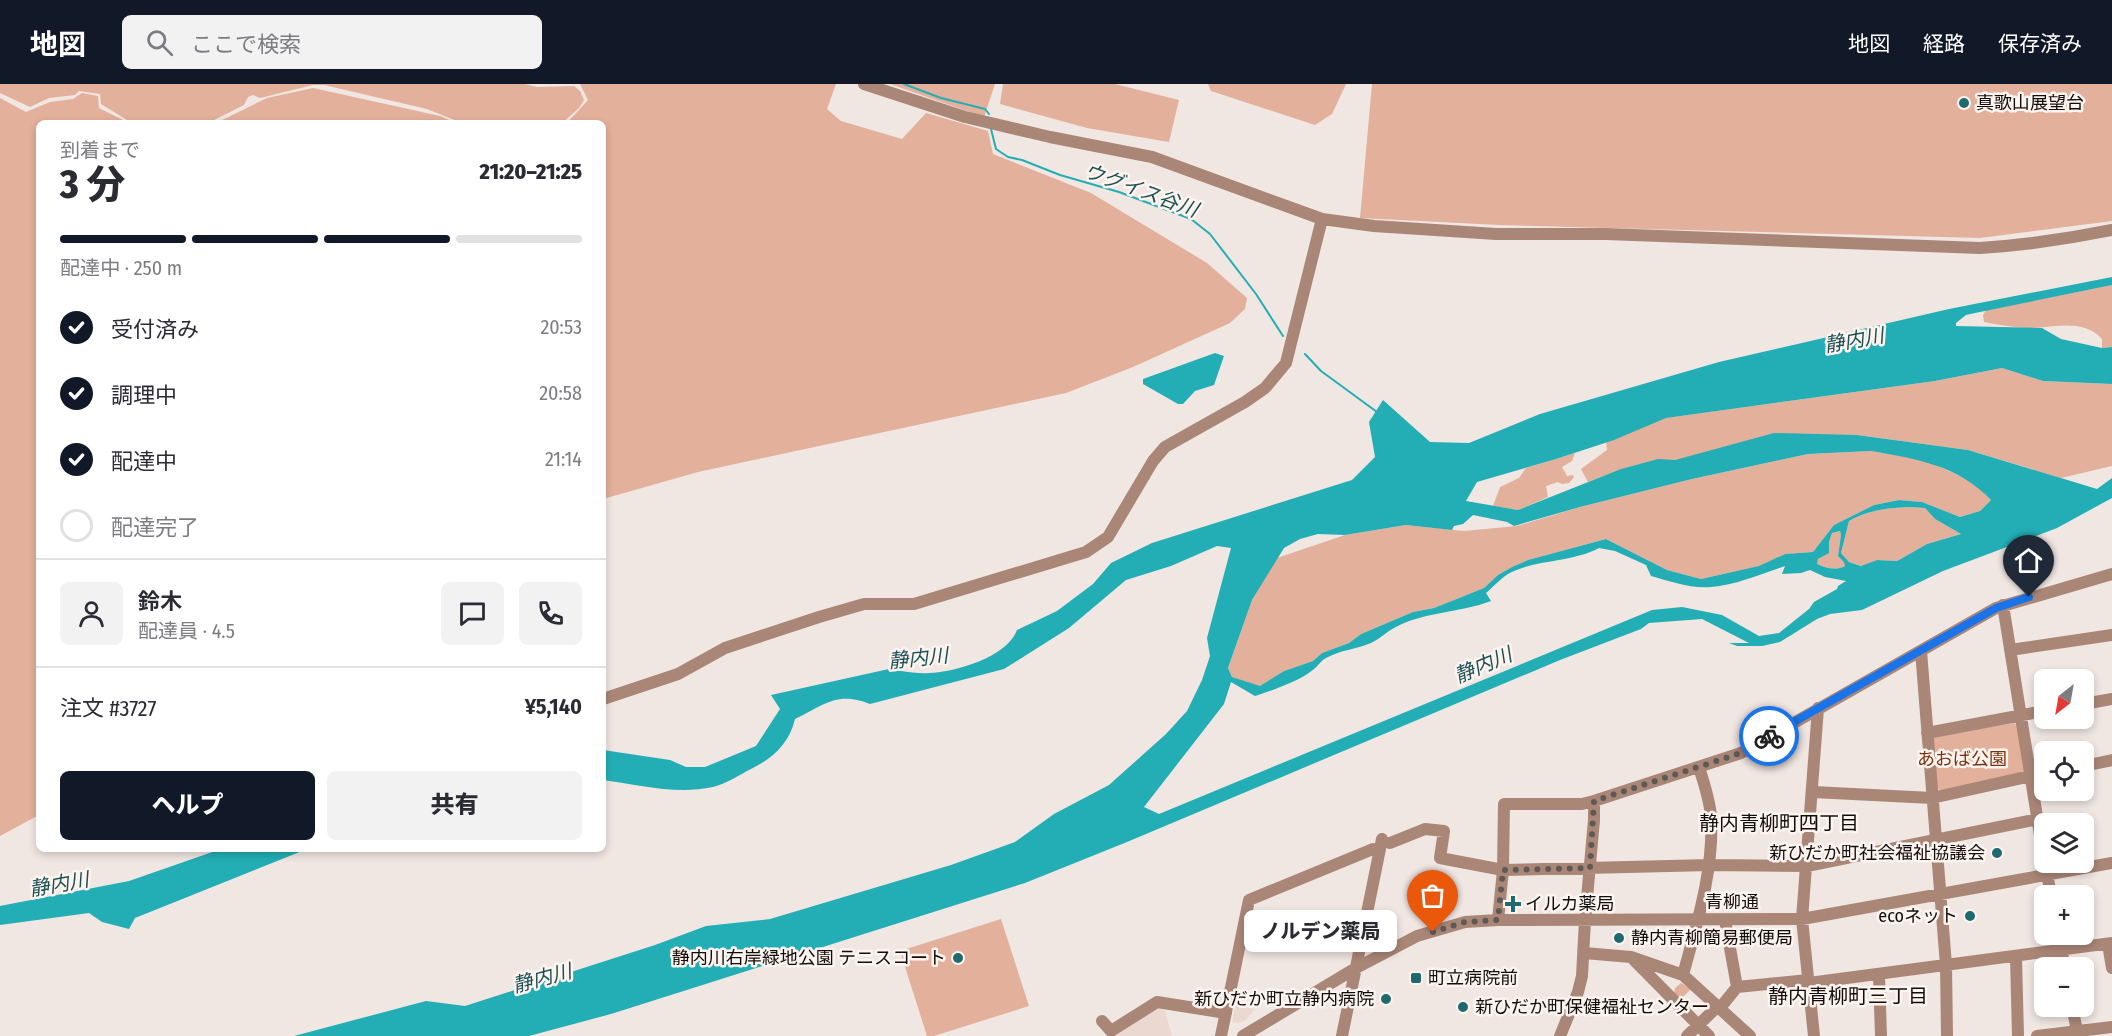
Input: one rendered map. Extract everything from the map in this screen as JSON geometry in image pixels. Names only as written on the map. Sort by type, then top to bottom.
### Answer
[{"type":"street","points":[[864,84],[965,117],[1152,157],[1322,219],[1374,226],[1496,234],[1606,234],[1980,248],[2018,246],[2112,230]]},
{"type":"street","points":[[606,698],[678,674],[725,648],[819,617],[864,604],[914,604],[1086,552],[1108,537],[1154,461],[1165,447],[1258,393],[1276,377],[1286,363],[1322,219]]},
{"type":"street","points":[[1498,920],[1503,870],[1504,804],[1582,804],[1741,753],[2003,605],[2112,574]]},
{"type":"street","points":[[2003,605],[2037,813]]},
{"type":"street","points":[[2010,650],[2112,635]]},
{"type":"street","points":[[1921,651],[1946,965],[1947,1036]]},
{"type":"street","points":[[2094,702],[2112,699]]},
{"type":"street","points":[[1814,1036],[1802,919],[1818,708]]},
{"type":"street","points":[[1927,733],[2034,713]]},
{"type":"street","points":[[2094,764],[2112,760]]},
{"type":"street","points":[[1683,975],[1710,865],[1711,816],[1699,767]]},
{"type":"street","points":[[1813,792],[1932,798],[2034,775]]},
{"type":"street","points":[[1560,1036],[1582,976],[1594,801]]},
{"type":"street","points":[[1342,1036],[1386,841],[1425,829],[1444,831],[1440,858],[1503,870],[1710,865],[1807,866],[2034,820]]},
{"type":"street","points":[[1221,1036],[1249,900],[1373,849]]},
{"type":"street","name":"青柳通","points":[[2094,864],[2112,863]]},
{"type":"street","name":"青柳通","points":[[1243,1036],[1356,968],[1417,936],[1465,922],[1802,919],[1940,895],[2034,869]]},
{"type":"street","points":[[1725,920],[1737,987]]},
{"type":"street","points":[[1687,1036],[1737,987],[1879,975],[2110,944],[2112,968]]},
{"type":"street","points":[[2060,945],[2063,957]]},
{"type":"street","points":[[1584,952],[1631,957],[1683,975],[1749,1036]]},
{"type":"street","points":[[1631,957],[1709,1036]]},
{"type":"street","points":[[2016,957],[2018,1036]]},
{"type":"street","points":[[1879,975],[1881,1036]]},
{"type":"street","points":[[1102,1021],[1111,1031],[1157,1002],[1226,1013]]},
{"type":"street","points":[[2074,1017],[2078,1033]]},
{"type":"street","points":[[2037,1036],[2078,1033],[2112,1027]]},
{"type":"shaded area","points":[[1236,1005],[1255,1009],[1246,1020],[1238,1023],[1232,1022]]},
{"type":"shaded area","points":[[1153,1006],[1165,1011],[1172,1036],[1111,1036]]},
{"type":"green space","points":[[0,84],[525,84],[537,87],[574,86],[580,91],[584,100],[565,120],[454,120],[427,109],[324,85],[313,85],[260,98],[253,95],[248,97],[244,105],[214,120],[127,120],[101,104],[100,94],[79,91],[75,95],[49,98],[30,107],[0,93]]},
{"type":"green space","points":[[580,84],[836,84],[827,109],[841,121],[902,139],[926,113],[988,131],[993,154],[1091,193],[1207,263],[1247,298],[1245,309],[1230,323],[1133,367],[1066,393],[698,472],[606,498],[606,120],[570,120],[588,100]]},
{"type":"green space","points":[[890,84],[995,84],[984,117]]},
{"type":"green space","points":[[1003,84],[1115,84],[1179,100],[1169,142],[1087,128],[1000,104]]},
{"type":"green space","points":[[1208,84],[1346,84],[1332,114],[1315,125],[1211,91]]},
{"type":"green space","points":[[1372,84],[2112,84],[2112,221],[1980,238],[1499,225],[1360,218]]},
{"type":"green space","points":[[313,88],[440,116],[449,120],[222,120],[267,98]]},
{"type":"green space","points":[[82,93],[98,96],[99,108],[123,120],[36,120],[36,817],[0,836],[0,98],[26,112],[50,102],[73,99]]},
{"type":"green space","points":[[2112,285],[2112,347],[2102,348],[2102,339],[2094,332],[2076,326],[2026,328],[1984,322],[1983,315],[1986,310]]},
{"type":"green space","points":[[2002,368],[2043,381],[2112,384],[2112,466],[2061,478],[1968,450],[1857,435],[1675,460],[1652,461],[1630,466],[1588,482],[1581,469],[1607,450],[1606,442],[1665,418],[1935,381]]},
{"type":"green space","points":[[1871,451],[1925,460],[1973,482],[1991,500],[1980,511],[1960,517],[1922,502],[1899,500],[1874,505],[1834,525],[1813,552],[1785,554],[1760,566],[1701,579],[1667,570],[1606,539],[1528,560],[1498,575],[1484,588],[1434,608],[1413,612],[1361,634],[1349,643],[1322,653],[1313,661],[1284,671],[1260,687],[1232,677],[1228,668],[1252,600],[1277,558],[1345,535],[1406,525],[1464,531],[1517,526],[1580,507],[1692,479],[1808,454]]},
{"type":"green space","points":[[1575,453],[1572,461],[1562,467],[1567,476],[1573,475],[1574,477],[1569,483],[1558,482],[1546,486],[1548,497],[1518,510],[1493,506],[1500,487],[1519,478],[1526,468]]},
{"type":"green space","points":[[1925,508],[1935,519],[1961,534],[1927,544],[1897,561],[1877,560],[1862,566],[1849,562],[1841,553],[1849,521],[1878,510]]},
{"type":"green space","points":[[1840,531],[1838,556],[1845,562],[1845,566],[1831,568],[1817,564],[1818,559],[1828,553],[1832,533]]},
{"type":"green space","name":"あおば公園","points":[[2014,723],[2018,726],[2025,770],[2023,773],[1940,791],[1937,787],[1932,740],[1935,736]]},
{"type":"green space","points":[[1001,919],[1029,1006],[934,1036],[927,1036],[900,951]]},
{"type":"green space","points":[[1681,983],[1691,989],[1679,1001],[1674,994],[1675,988]]},
{"type":"water","name":"静内川","points":[[2112,277],[2112,285],[1966,315],[1956,323],[1956,326],[2042,328],[2061,339],[2102,348],[2112,347],[2112,384],[2043,381],[2002,368],[1935,381],[1666,418],[1614,440],[1477,482],[1466,501],[1518,510],[1621,469],[1658,459],[1675,460],[1774,433],[1857,435],[1968,450],[2097,489],[2112,478],[2112,498],[2057,528],[1943,571],[1862,610],[1830,614],[1817,619],[1780,642],[1762,646],[1737,646],[1729,643],[1749,643],[1702,619],[1649,623],[1641,629],[1560,660],[1025,883],[611,1014],[529,1036],[294,1036],[426,1001],[465,1006],[655,945],[706,926],[770,919],[951,865],[1015,842],[1054,814],[1109,785],[1166,734],[1187,711],[1202,680],[1210,656],[1207,638],[1231,548],[1217,546],[1171,566],[1126,580],[1069,628],[1004,669],[870,704],[848,699],[831,701],[795,719],[789,736],[773,755],[759,765],[718,786],[672,790],[606,781],[606,750],[670,760],[686,767],[705,767],[756,746],[780,709],[771,695],[898,667],[901,671],[915,673],[940,672],[979,661],[1003,648],[1017,630],[1057,611],[1093,584],[1111,563],[1152,543],[1352,480],[1375,457],[1369,422],[1383,400],[1430,442],[1469,443],[1540,414],[1719,362],[1949,309]],"holes":[[[1871,451],[1936,465],[1965,479],[1991,500],[1980,511],[1960,517],[1922,502],[1899,500],[1874,505],[1834,525],[1813,552],[1785,554],[1759,566],[1701,579],[1667,570],[1606,539],[1528,560],[1498,575],[1484,588],[1434,608],[1413,612],[1361,634],[1349,643],[1322,653],[1313,661],[1284,671],[1260,686],[1232,677],[1228,668],[1252,600],[1284,548],[1300,539],[1318,534],[1345,535],[1406,525],[1452,530],[1454,526],[1463,524],[1473,515],[1507,522],[1514,526],[1692,479],[1808,454]],[[1909,507],[1925,508],[1935,519],[1961,534],[1927,544],[1897,561],[1877,560],[1861,566],[1849,562],[1841,553],[1849,521],[1871,512]],[[1840,531],[1838,556],[1845,566],[1834,569],[1817,564],[1818,559],[1829,553],[1832,533]],[[1599,548],[1615,551],[1646,565],[1651,576],[1696,587],[1730,584],[1785,566],[1782,574],[1810,570],[1825,577],[1846,581],[1814,602],[1809,609],[1779,633],[1759,636],[1722,615],[1682,607],[1652,610],[1159,814],[1144,807],[1224,704],[1231,682],[1255,696],[1270,691],[1301,677],[1326,658],[1371,643],[1405,623],[1491,601],[1486,593],[1505,576],[1519,569],[1577,556]]]},
{"type":"water","points":[[1215,353],[1224,356],[1214,385],[1195,391],[1183,404],[1178,404],[1143,384],[1143,379]]},
{"type":"water","points":[[212,852],[300,852],[135,918],[129,929],[102,922],[89,913],[0,925],[0,906],[129,881]]},
{"type":"waterway","name":"ウグイス谷川","points":[[904,84],[941,98],[985,109],[989,114]]},
{"type":"waterway","name":"ウグイス谷川","points":[[991,129],[996,149],[1008,157],[1119,192],[1191,219],[1210,234],[1256,294],[1283,336]]},
{"type":"waterway","name":"ウグイス谷川","points":[[1305,354],[1321,371],[1377,412]]},
{"type":"way so far","points":[[1433,932],[1465,922],[1498,920],[1503,870],[1590,868],[1594,801],[1741,753],[1769,736]]},
{"type":"place","name":"真歌山展望台","points":[[1964,103]]},
{"type":"place","name":"新ひだか町社会福祉協議会","points":[[1997,853]]},
{"type":"place","name":"イルカ薬局","points":[[1513,904]]},
{"type":"place","name":"ecoネット","points":[[1970,916]]},
{"type":"place","name":"ノルデン薬局","points":[[1433,932]]},
{"type":"place","name":"静内青柳簡易郵便局","points":[[1619,938]]},
{"type":"place","name":"静内川右岸緑地公園 テニスコート","points":[[958,958]]},
{"type":"place","name":"町立病院前","points":[[1416,978]]},
{"type":"place","name":"新ひだか町立静内病院","points":[[1386,999]]},
{"type":"place","name":"新ひだか町保健福祉センター","points":[[1463,1007]]},
{"type":"district","name":"静内青柳町四丁目","points":[[1779,823]]},
{"type":"district","name":"静内青柳町三丁目","points":[[1848,996]]},
{"type":"route","points":[[1769,736],[1996,608],[2029,597]]}]
